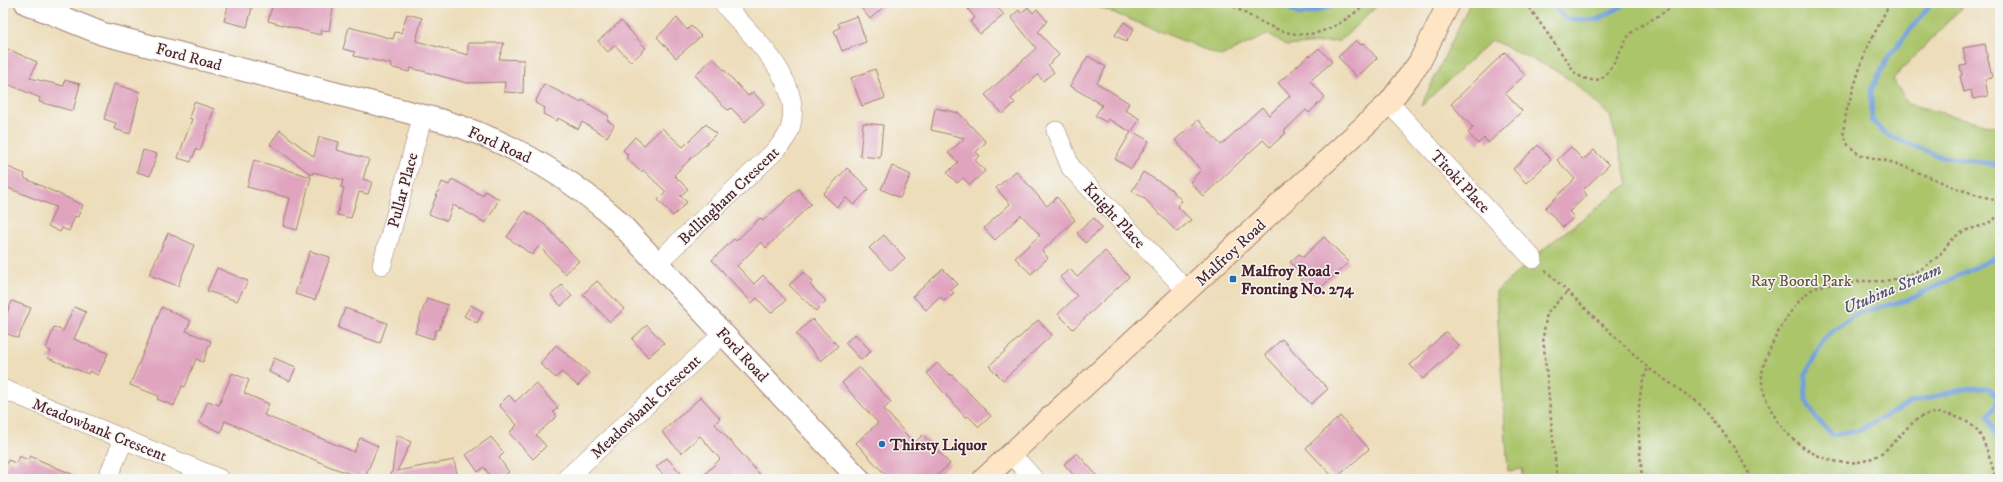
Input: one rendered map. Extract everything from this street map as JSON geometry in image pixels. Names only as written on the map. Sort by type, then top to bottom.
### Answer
[{"type":"main road","name":"Malfroy Road","points":[[984,479],[1389,103],[1419,63],[1449,3]]},
{"type":"street","name":"Ford Road","points":[[26,3],[103,34],[462,126],[492,138],[556,171],[589,194],[614,217],[658,262],[859,479]]},
{"type":"street","name":"Bellingham Crescent","points":[[658,262],[775,151],[790,130],[794,112],[790,91],[783,75],[766,52],[723,3]]},
{"type":"street","name":"Titoki Place","points":[[1389,103],[1533,259]]},
{"type":"street","name":"Pullar Place","points":[[382,265],[423,116]]},
{"type":"street","name":"Knight Place","points":[[1056,131],[1071,168],[1187,291]]},
{"type":"street","name":"Meadowbank Crescent","points":[[566,479],[724,333]]},
{"type":"street","name":"Meadowbank Crescent","points":[[3,389],[220,479]]},
{"type":"street","points":[[107,479],[124,439]]},
{"type":"street","points":[[1011,454],[1034,479]]},
{"type":"path","points":[[1228,3],[1264,25],[1300,34],[1314,34],[1335,27],[1367,3]]},
{"type":"path","points":[[1526,3],[1576,74],[1590,80],[1600,79],[1604,76],[1616,59],[1629,35],[1634,30],[1667,11],[1675,3]]},
{"type":"path","points":[[1890,3],[1865,52],[1847,109],[1843,132],[1848,145],[1860,155],[1904,166],[1958,189],[1995,200],[2000,207],[1999,214],[1988,223],[1956,236],[1936,259],[1911,273],[1890,280],[1821,286],[1806,294],[1793,309],[1769,351],[1763,372],[1764,393],[1773,415],[1788,435],[1816,455],[1844,463],[1861,462],[1880,454],[1921,417],[1938,412],[1949,415],[1971,425],[1979,433],[1994,470],[1995,479]]},
{"type":"path","points":[[1533,259],[1648,368],[1696,401],[1710,414],[1739,455],[1752,479]]},
{"type":"path","points":[[1557,479],[1543,337],[1547,313],[1567,292]]},
{"type":"path","points":[[1642,479],[1639,427],[1640,404],[1644,377],[1648,368]]},
{"type":"green space","points":[[1089,3],[1380,3],[1340,41],[1287,46],[1269,34],[1221,56]]},
{"type":"green space","name":"Ray Boord Park","points":[[1470,3],[1966,3],[1893,79],[1908,104],[2000,128],[2000,479],[1522,479],[1523,469],[1508,471],[1496,291],[1552,242],[1628,184],[1610,116],[1579,87],[1557,71],[1492,40],[1421,106]]},
{"type":"building","points":[[229,3],[252,8],[247,27],[224,21]]},
{"type":"building","points":[[273,3],[334,3],[329,31],[321,30],[320,35],[268,21]]},
{"type":"building","points":[[857,3],[888,3],[870,19]]},
{"type":"building","points":[[975,3],[994,3],[1004,15],[980,34],[970,22],[975,18],[968,9]]},
{"type":"building","points":[[1028,7],[1033,13],[1037,9],[1047,21],[1038,32],[1059,55],[1048,65],[1054,72],[1043,81],[1038,75],[1011,99],[1015,103],[1003,114],[985,95],[1036,48],[1011,17],[1019,10],[1021,13]]},
{"type":"building","points":[[407,14],[422,18],[416,41],[468,55],[468,43],[504,43],[499,59],[524,60],[523,93],[504,92],[505,82],[467,83],[411,68],[409,72],[390,67],[391,64],[354,56],[355,52],[343,49],[349,27],[393,39],[395,32],[401,33]]},
{"type":"building","points":[[857,16],[866,42],[842,51],[834,31],[840,27],[838,23]]},
{"type":"building","points":[[677,18],[687,30],[691,26],[701,36],[676,58],[657,37]]},
{"type":"building","points":[[621,21],[646,48],[631,62],[615,45],[608,52],[598,41]]},
{"type":"building","points":[[1124,22],[1134,29],[1126,42],[1115,35]]},
{"type":"building","points":[[1356,40],[1361,45],[1363,43],[1377,58],[1357,77],[1338,57]]},
{"type":"building","points":[[1985,44],[1992,78],[1985,79],[1988,96],[1973,99],[1971,90],[1964,92],[1960,76],[1962,75],[1960,66],[1967,65],[1963,48]]},
{"type":"building","points":[[3,47],[37,62],[30,78],[64,86],[65,80],[80,84],[73,111],[39,102],[40,98],[3,82]]},
{"type":"building","points":[[1319,48],[1332,62],[1310,81],[1325,97],[1309,113],[1306,110],[1284,131],[1286,133],[1270,147],[1263,140],[1203,196],[1190,182],[1201,170],[1175,140],[1198,120],[1221,145],[1262,107],[1269,115],[1290,96],[1278,83]]},
{"type":"building","points":[[1505,52],[1525,75],[1505,93],[1522,111],[1488,143],[1484,138],[1478,144],[1468,133],[1473,128],[1451,104]]},
{"type":"building","points":[[1088,56],[1106,67],[1097,83],[1129,103],[1125,110],[1140,119],[1132,131],[1149,141],[1131,169],[1115,159],[1131,132],[1108,119],[1106,122],[1095,116],[1102,105],[1070,86]]},
{"type":"building","points":[[713,58],[748,96],[753,92],[764,104],[745,122],[731,108],[728,110],[723,106],[695,75]]},
{"type":"building","points":[[875,69],[885,98],[862,106],[851,78]]},
{"type":"building","points":[[114,84],[140,92],[130,134],[114,129],[116,123],[104,119]]},
{"type":"building","points":[[544,84],[580,102],[582,100],[609,116],[607,120],[614,125],[607,137],[582,122],[578,129],[558,118],[557,121],[543,114],[545,108],[535,103]]},
{"type":"building","points":[[194,102],[214,109],[200,151],[196,149],[191,162],[178,158],[192,119],[189,118]]},
{"type":"building","points":[[935,108],[959,113],[986,142],[976,152],[980,156],[975,160],[985,171],[970,185],[963,178],[957,183],[947,173],[958,162],[948,153],[965,138],[931,130]]},
{"type":"building","points":[[863,123],[883,125],[880,158],[860,156]]},
{"type":"building","points":[[706,124],[716,134],[674,175],[688,189],[680,196],[687,202],[673,216],[658,200],[666,192],[643,170],[641,172],[626,158],[628,155],[623,150],[635,137],[644,145],[662,128],[683,147]]},
{"type":"building","points":[[280,130],[314,157],[319,137],[339,142],[337,150],[369,159],[363,179],[372,182],[368,194],[359,192],[351,218],[337,215],[344,188],[341,187],[343,180],[313,172],[312,175],[270,144]]},
{"type":"building","points":[[1538,145],[1551,160],[1526,183],[1513,169]]},
{"type":"building","points":[[1571,147],[1583,160],[1594,150],[1609,165],[1583,190],[1587,195],[1569,212],[1574,217],[1563,227],[1545,208],[1575,179],[1557,160]]},
{"type":"building","points":[[143,150],[157,154],[150,176],[137,172]]},
{"type":"building","points":[[254,160],[311,177],[297,230],[283,226],[290,198],[247,187]]},
{"type":"building","points":[[3,165],[25,174],[24,178],[83,205],[78,217],[75,216],[69,231],[62,228],[60,232],[48,226],[56,207],[3,186]]},
{"type":"building","points":[[892,166],[911,175],[900,198],[881,189]]},
{"type":"building","points":[[847,168],[869,189],[854,205],[846,198],[837,207],[823,194]]},
{"type":"building","points":[[1016,171],[1047,206],[1057,197],[1075,220],[1042,251],[1048,258],[1031,274],[1015,258],[1040,235],[1021,215],[995,240],[984,228],[1010,204],[996,188]]},
{"type":"building","points":[[1143,172],[1171,189],[1182,201],[1177,206],[1191,220],[1177,232],[1144,198],[1132,191]]},
{"type":"building","points":[[452,179],[483,196],[485,191],[499,199],[486,223],[453,205],[447,221],[429,214],[442,182],[449,185]]},
{"type":"building","points":[[798,189],[811,204],[766,248],[761,242],[737,266],[754,284],[763,275],[786,300],[771,313],[757,298],[752,303],[712,260],[734,239],[736,241],[760,218],[763,221]]},
{"type":"building","points":[[525,211],[544,224],[579,261],[565,274],[539,246],[532,255],[507,237]]},
{"type":"building","points":[[1094,218],[1102,228],[1085,243],[1077,233]]},
{"type":"building","points":[[168,233],[194,245],[178,286],[149,275]]},
{"type":"building","points":[[884,235],[905,258],[891,271],[869,248]]},
{"type":"building","points":[[1324,237],[1349,262],[1314,294],[1301,280],[1304,277],[1290,262],[1299,254],[1303,257]]},
{"type":"building","points":[[310,251],[330,257],[315,300],[295,294]]},
{"type":"building","points":[[1105,251],[1129,277],[1073,329],[1058,314],[1077,296],[1060,277],[1070,269],[1077,277]]},
{"type":"building","points":[[217,268],[248,281],[237,301],[207,291]]},
{"type":"building","points":[[943,269],[958,284],[951,290],[954,293],[944,301],[940,296],[926,310],[913,296]]},
{"type":"building","points":[[804,272],[813,282],[810,285],[826,301],[816,311],[789,285]]},
{"type":"building","points":[[597,281],[624,309],[610,322],[583,294]]},
{"type":"building","points":[[562,285],[572,296],[561,306],[551,295]]},
{"type":"building","points":[[427,298],[448,305],[439,330],[436,330],[433,339],[415,333]]},
{"type":"building","points":[[12,301],[31,308],[18,338],[3,332],[3,323]]},
{"type":"building","points":[[471,305],[483,312],[477,323],[464,316]]},
{"type":"building","points":[[74,307],[86,312],[74,339],[108,353],[98,375],[89,371],[88,374],[48,358],[51,351],[46,349],[54,327],[63,331]]},
{"type":"building","points":[[162,307],[191,321],[186,331],[211,341],[203,362],[196,359],[185,387],[182,386],[174,406],[157,399],[159,396],[130,385]]},
{"type":"building","points":[[345,308],[387,323],[380,343],[338,328]]},
{"type":"building","points":[[812,319],[838,346],[821,361],[796,334]]},
{"type":"building","points":[[1038,320],[1052,335],[1003,380],[989,366]]},
{"type":"building","points":[[647,325],[664,343],[648,357],[632,339]]},
{"type":"building","points":[[1446,332],[1459,346],[1423,379],[1410,365]]},
{"type":"building","points":[[855,334],[871,351],[861,360],[845,343]]},
{"type":"building","points":[[1282,339],[1328,389],[1311,404],[1265,355]]},
{"type":"building","points":[[556,345],[589,373],[578,386],[561,372],[556,378],[540,364]]},
{"type":"building","points":[[274,358],[296,367],[290,381],[269,372]]},
{"type":"building","points":[[937,363],[950,375],[951,374],[991,416],[979,427],[968,416],[966,418],[927,373]]},
{"type":"building","points":[[859,367],[891,402],[884,409],[914,443],[923,435],[950,464],[933,479],[889,479],[856,443],[878,423],[842,383]]},
{"type":"building","points":[[232,373],[249,380],[244,393],[269,404],[264,415],[354,452],[360,438],[378,446],[366,475],[361,473],[359,477],[331,467],[225,421],[221,432],[199,423],[208,401],[219,405]]},
{"type":"building","points":[[536,383],[558,408],[553,412],[557,416],[536,435],[546,446],[533,459],[509,433],[517,425],[499,405],[509,395],[515,402]]},
{"type":"building","points":[[701,397],[720,418],[715,424],[764,479],[700,479],[720,459],[700,436],[681,453],[662,432]]},
{"type":"building","points":[[1340,416],[1369,449],[1335,479],[1306,448]]},
{"type":"building","points":[[397,435],[411,442],[397,471],[454,460],[458,479],[390,479]]},
{"type":"building","points":[[491,437],[504,453],[499,458],[509,472],[499,479],[492,479],[484,467],[478,472],[466,455]]},
{"type":"building","points":[[1077,453],[1100,479],[1077,479],[1064,464]]},
{"type":"building","points":[[19,456],[28,460],[30,456],[83,479],[14,479],[3,474],[8,460],[16,463]]},
{"type":"building","points":[[667,458],[686,479],[667,479],[656,467]]},
{"type":"waterway","name":"Utuhina Stream","points":[[1281,3],[1300,15],[1326,8],[1335,3]]},
{"type":"waterway","name":"Utuhina Stream","points":[[1552,3],[1565,19],[1596,20],[1628,3]]},
{"type":"waterway","name":"Utuhina Stream","points":[[1932,3],[1889,56],[1871,90],[1872,120],[1885,134],[1939,156],[2000,165]]},
{"type":"waterway","name":"Utuhina Stream","points":[[2000,255],[1910,299],[1859,313],[1837,327],[1823,340],[1805,376],[1806,400],[1816,418],[1833,435],[1858,431],[1912,402],[1968,388],[1989,388],[1997,395],[1997,405],[1988,417],[2000,444]]},
{"type":"place","name":"Malfroy Road - Fronting No. 274","points":[[1233,279]]},
{"type":"place","name":"Thirsty Liquor","points":[[882,444]]}]
